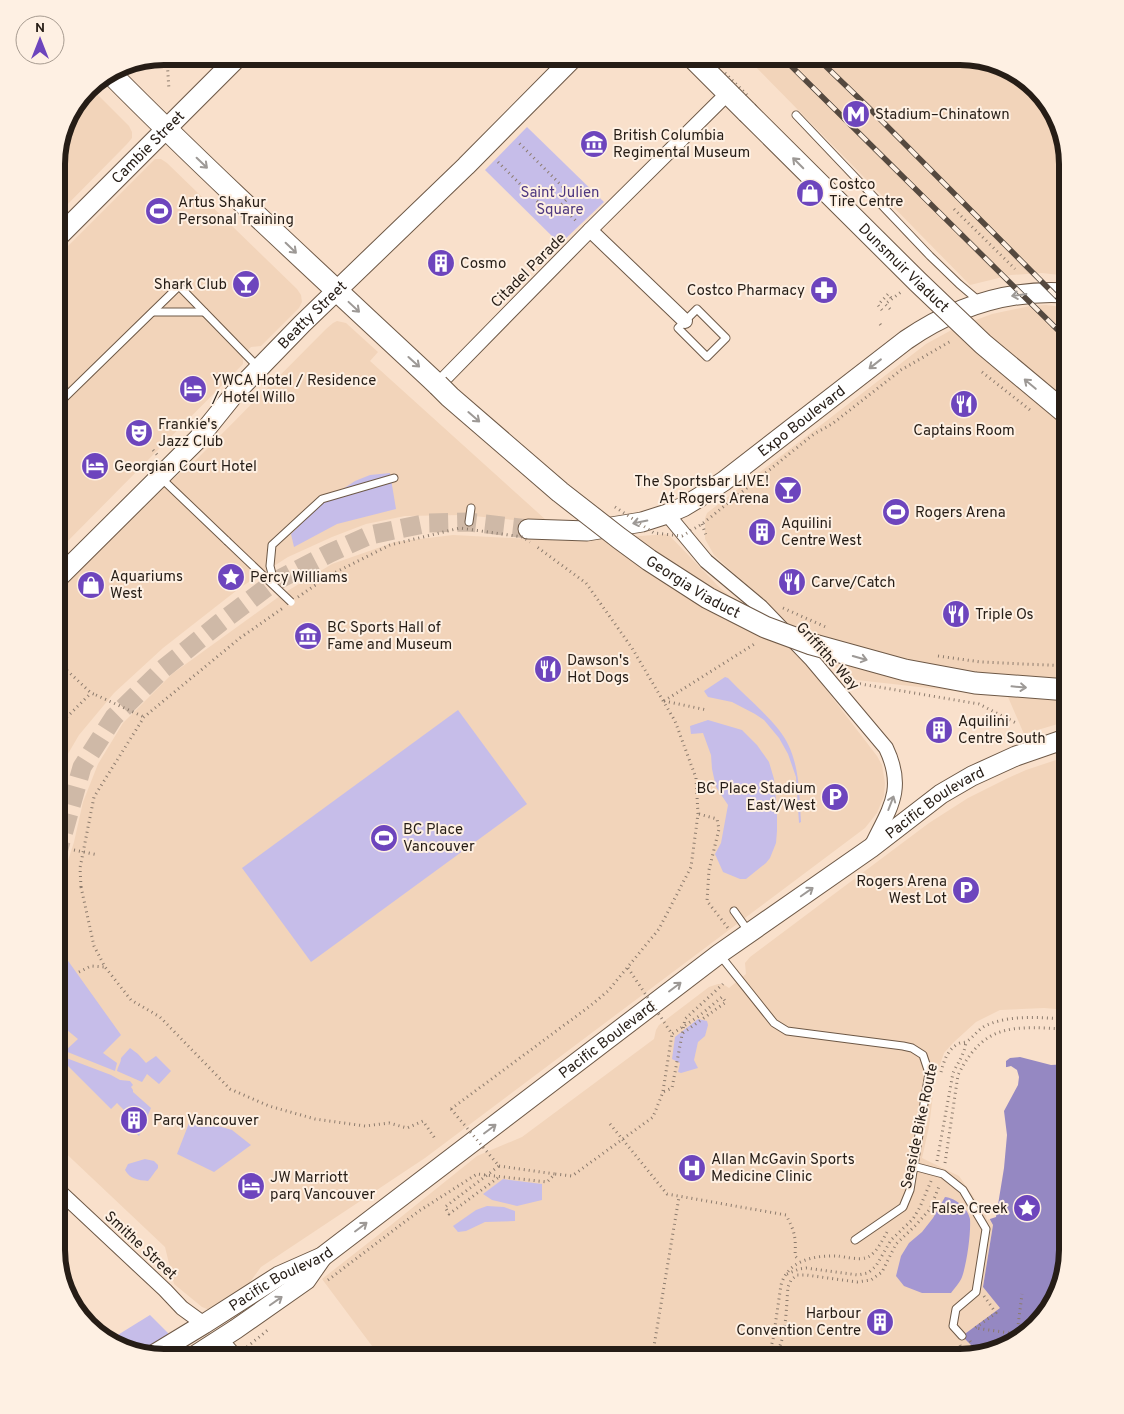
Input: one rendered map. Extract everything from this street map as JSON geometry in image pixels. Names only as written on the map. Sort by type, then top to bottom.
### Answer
[{"type":"main road","name":"Cambie Street","points":[[65,230],[230,65]]},
{"type":"main road","name":"Beatty Street","points":[[65,571],[198,439],[235,393],[259,368],[459,173],[566,65]]},
{"type":"main road","name":"Dunsmuir Viaduct","points":[[697,65],[719,95],[746,112],[983,344],[1059,407]]},
{"type":"main road","name":"Georgia Viaduct","points":[[115,78],[389,340],[445,378],[560,492],[649,560],[708,598],[765,627],[811,644],[905,670],[974,683],[1059,689]]},
{"type":"main road","name":"Expo Boulevard","points":[[529,535],[587,531],[642,522],[667,514],[698,498],[724,481],[920,331],[946,316],[981,303],[1006,297],[1026,294],[1059,293]]},
{"type":"main road","name":"Pacific Boulevard","points":[[163,1349],[279,1276],[322,1257],[718,954],[871,848],[941,794],[972,776],[1016,756],[1059,741]]},
{"type":"main road","points":[[205,1349],[306,1280],[322,1257]]},
{"type":"street","name":"Citadel Parade","points":[[445,378],[719,95]]},
{"type":"street","points":[[590,230],[685,321]]},
{"type":"street","name":"Griffiths Way","points":[[667,514],[706,561],[761,607],[812,660],[886,748],[892,761],[895,778],[893,800],[871,848]]},
{"type":"street","name":"Smithe Street","points":[[65,1196],[182,1308],[204,1324]]},
{"type":"street","points":[[220,1339],[235,1349]]},
{"type":"lane","points":[[796,115],[930,256],[981,303]]},
{"type":"lane","points":[[65,397],[179,286],[259,368]]},
{"type":"lane","points":[[697,309],[726,338],[707,357],[678,328],[685,321],[697,309]]},
{"type":"lane","points":[[153,312],[204,312]]},
{"type":"lane","points":[[160,477],[291,602]]},
{"type":"lane","points":[[274,582],[270,566],[272,545],[322,499],[394,478]]},
{"type":"lane","points":[[469,522],[471,508]]},
{"type":"lane","points":[[734,911],[744,936]]},
{"type":"lane","points":[[718,954],[774,1023],[787,1031],[903,1046],[912,1048],[923,1055],[929,1073],[910,1190],[903,1207],[855,1240]]},
{"type":"lane","points":[[914,1166],[943,1174],[963,1190],[986,1229],[976,1292],[956,1309],[953,1326],[962,1336]]},
{"type":"path","points":[[167,65],[169,90]]},
{"type":"path","points":[[498,162],[551,215],[571,195],[518,142]]},
{"type":"path","points":[[561,205],[576,221]]},
{"type":"path","points":[[954,209],[1015,269]]},
{"type":"path","points":[[890,309],[886,304],[901,292]]},
{"type":"path","points":[[882,310],[878,305],[888,294],[892,299]]},
{"type":"path","points":[[880,324],[883,328]]},
{"type":"path","points":[[615,507],[654,533],[682,536],[702,524],[814,434],[832,424],[901,370],[951,341]]},
{"type":"path","points":[[982,372],[1006,390]]},
{"type":"path","points":[[436,1140],[423,1121],[407,1128],[389,1124],[365,1126],[315,1119],[269,1106],[230,1089],[160,1017],[131,1000],[105,967],[94,946],[81,886],[80,868],[94,797],[144,717],[240,638],[291,602],[330,575],[390,545],[460,528],[523,537],[529,535],[586,583],[636,655],[664,701],[675,721],[696,778],[698,814],[691,867],[659,928],[628,968],[608,991],[590,1006],[451,1109],[499,1166],[572,1176],[653,1117],[663,1092],[672,1034],[628,968]]},
{"type":"path","points":[[664,701],[761,640]]},
{"type":"path","points":[[936,655],[981,662],[1059,666]]},
{"type":"path","points":[[65,668],[91,693],[144,717]]},
{"type":"path","points":[[855,682],[979,704],[1018,724]]},
{"type":"path","points":[[65,719],[91,693]]},
{"type":"path","points":[[664,701],[707,710]]},
{"type":"path","points":[[698,814],[717,819],[718,829],[709,870],[707,901],[744,936]]},
{"type":"path","points":[[74,850],[98,855]]},
{"type":"path","points":[[79,972],[91,966],[105,967]]},
{"type":"path","points":[[663,1092],[672,1088],[685,1019],[723,984]]},
{"type":"path","points":[[672,1034],[699,1016],[722,997],[725,999],[726,1002],[683,1033]]},
{"type":"path","name":"Seaside Bike Route","points":[[939,1081],[946,1056],[958,1044],[966,1041],[987,1025],[1006,1019],[1059,1020]]},
{"type":"path","points":[[610,1124],[667,1194],[786,1215],[796,1237],[795,1256],[799,1260]]},
{"type":"path","points":[[499,1166],[445,1207],[449,1214],[499,1177]]},
{"type":"path","points":[[322,1284],[419,1211],[477,1174],[547,1182],[555,1174]]},
{"type":"path","points":[[654,1349],[679,1197]]},
{"type":"path","points":[[770,1349],[782,1279],[790,1267],[811,1259],[836,1256],[865,1258],[873,1254],[891,1228]]},
{"type":"path","points":[[1016,1331],[1022,1294]]},
{"type":"path","points":[[996,1312],[975,1328],[1013,1334]]},
{"type":"path","points":[[246,1349],[272,1326]]},
{"type":"shaded area","points":[[754,65],[966,65],[992,70],[1004,75],[1034,99],[1046,115],[1056,139],[1058,151],[1059,275],[1042,273],[1011,275],[970,285]]},
{"type":"shaded area","points":[[96,93],[129,126],[132,138],[65,207],[65,158],[68,139],[78,115]]},
{"type":"shaded area","points":[[155,159],[161,159],[297,289],[301,295],[302,302],[299,308],[261,346],[251,347],[243,355],[243,364],[65,544],[65,249]]},
{"type":"shaded area","name":"Rogers Arena","points":[[1030,306],[1059,307],[1059,724],[1024,734],[1008,697],[848,679],[714,555],[705,539],[705,518],[707,513],[926,344],[957,327],[992,314]]},
{"type":"shaded area","points":[[337,321],[346,323],[378,352],[370,361],[546,520],[514,520],[463,515],[405,516],[366,524],[288,557],[241,587],[163,648],[114,693],[79,735],[65,759],[65,583],[149,499],[197,459]]},
{"type":"shaded area","points":[[668,534],[719,587],[792,645],[877,756],[882,765],[885,783],[884,796],[877,813],[865,828],[425,1158],[261,1267],[247,1286],[211,1309],[202,1307],[174,1284],[165,1247],[65,1153],[65,870],[74,842],[83,802],[98,764],[123,723],[172,674],[284,593],[332,564],[395,542],[453,535],[569,541]]},
{"type":"shaded area","points":[[1059,759],[1059,1009],[1000,1010],[976,1022],[954,1042],[944,1053],[935,1079],[929,1127],[922,1158],[959,1176],[993,1225],[983,1287],[1001,1308],[962,1336],[973,1348],[374,1349],[322,1279],[477,1156],[522,1137],[654,1039],[659,1025],[709,987],[723,984],[729,988],[746,974],[745,963],[750,957],[929,823],[968,798],[1026,770]]},
{"type":"shaded area","name":"False Creek","points":[[1020,1057],[1051,1065],[1059,1065],[1058,1263],[1056,1275],[1046,1299],[1030,1320],[1004,1339],[973,1348],[962,1336],[1000,1308],[983,1287],[993,1225],[988,1216],[1001,1111],[1014,1081],[1013,1073],[1006,1067],[1006,1061],[1010,1058]]},
{"type":"shaded area","points":[[945,1197],[953,1199],[960,1204],[969,1215],[969,1240],[964,1271],[960,1281],[951,1293],[922,1293],[904,1286],[896,1276],[901,1256],[909,1243],[922,1232],[933,1218]]},
{"type":"green space","name":"Saint Julien Square","points":[[527,127],[604,202],[560,244],[485,170]]},
{"type":"green space","points":[[390,473],[396,509],[337,524],[294,547],[291,534],[323,502],[355,481],[370,475]]},
{"type":"green space","points":[[725,677],[767,717],[786,740],[795,762],[799,786],[801,822],[799,823],[796,777],[788,754],[779,738],[764,720],[755,714],[732,702],[708,697],[704,691]]},
{"type":"green space","points":[[458,710],[527,804],[311,962],[242,868]]},
{"type":"green space","points":[[708,720],[742,730],[757,745],[769,762],[774,779],[777,810],[776,843],[766,863],[746,879],[740,879],[723,872],[715,854],[721,843],[728,805],[716,787],[711,755],[703,733],[691,734],[690,726]]},
{"type":"green space","points":[[65,959],[121,1035],[103,1053],[117,1063],[115,1071],[65,1051],[78,1039],[65,1028]]},
{"type":"green space","points":[[698,1019],[707,1021],[708,1025],[705,1036],[698,1042],[694,1060],[698,1068],[681,1073],[678,1072],[680,1063],[672,1059],[675,1037]]},
{"type":"green space","points":[[130,1048],[146,1063],[156,1056],[171,1071],[159,1084],[147,1074],[142,1082],[117,1071],[121,1058]]},
{"type":"green space","points":[[65,1058],[120,1080],[130,1081],[133,1085],[131,1087],[133,1092],[151,1108],[139,1136],[122,1120],[127,1113],[117,1103],[111,1109],[65,1063]]},
{"type":"green space","points":[[191,1118],[232,1130],[251,1145],[214,1172],[177,1154]]},
{"type":"green space","points":[[145,1159],[154,1161],[158,1165],[158,1168],[148,1181],[132,1177],[125,1170],[128,1164]]},
{"type":"green space","points":[[503,1179],[542,1184],[542,1200],[517,1206],[492,1200],[483,1194]]},
{"type":"green space","points":[[487,1206],[504,1207],[515,1211],[515,1221],[485,1222],[466,1231],[458,1232],[453,1226],[476,1210]]},
{"type":"green space","points":[[150,1315],[169,1334],[147,1347],[132,1344],[116,1336]]},
{"type":"pier","points":[[1011,1066],[1017,1070],[1019,1077],[1018,1085],[1004,1111],[1007,1135],[996,1217],[987,1220],[984,1200],[999,1111],[1012,1081],[1011,1074],[1003,1068]]},
{"type":"tunnel","points":[[65,827],[82,767],[114,717],[163,669],[274,582],[370,535],[428,523],[469,522],[528,529]]},
{"type":"railway","points":[[790,65],[1059,331]]},
{"type":"railway","points":[[824,65],[1059,299]]},
{"type":"place","name":"Stadium–Chinatown","points":[[856,114]]},
{"type":"place","name":"British Columbia Regimental Museum","points":[[594,144]]},
{"type":"place","name":"Costco Tire Centre","points":[[810,193]]},
{"type":"place","name":"Artus Shakur Personal Training","points":[[159,211]]},
{"type":"place","name":"Cosmo","points":[[441,263]]},
{"type":"place","name":"Shark Club","points":[[246,284]]},
{"type":"place","name":"Costco Pharmacy","points":[[824,290]]},
{"type":"place","name":"YWCA Hotel / Residence / Hotel Willo","points":[[193,389]]},
{"type":"place","name":"Captains Room","points":[[964,404]]},
{"type":"place","name":"Frankie's Jazz Club","points":[[139,433]]},
{"type":"place","name":"Georgian Court Hotel","points":[[95,466]]},
{"type":"place","name":"The Sportsbar LIVE! At Rogers Arena","points":[[788,490]]},
{"type":"place","name":"Rogers Arena","points":[[896,512]]},
{"type":"place","name":"Aquilini Centre West","points":[[762,532]]},
{"type":"place","name":"Percy Williams","points":[[231,577]]},
{"type":"place","name":"Carve/Catch","points":[[792,582]]},
{"type":"place","name":"Aquariums West","points":[[91,585]]},
{"type":"place","name":"Triple Os","points":[[956,614]]},
{"type":"place","name":"BC Sports Hall of Fame and Museum","points":[[308,636]]},
{"type":"place","name":"Dawson's Hot Dogs","points":[[548,669]]},
{"type":"place","name":"Aquilini Centre South","points":[[939,730]]},
{"type":"place","name":"BC Place Stadium East/West","points":[[835,797]]},
{"type":"place","name":"BC Place Vancouver","points":[[384,838]]},
{"type":"place","name":"Rogers Arena West Lot","points":[[966,890]]},
{"type":"place","name":"Parq Vancouver","points":[[134,1120]]},
{"type":"place","name":"Allan McGavin Sports Medicine Clinic","points":[[692,1168]]},
{"type":"place","name":"JW Marriott parq Vancouver","points":[[251,1186]]},
{"type":"place","name":"False Creek","points":[[1027,1208]]},
{"type":"place","name":"Harbour Convention Centre","points":[[880,1322]]}]
